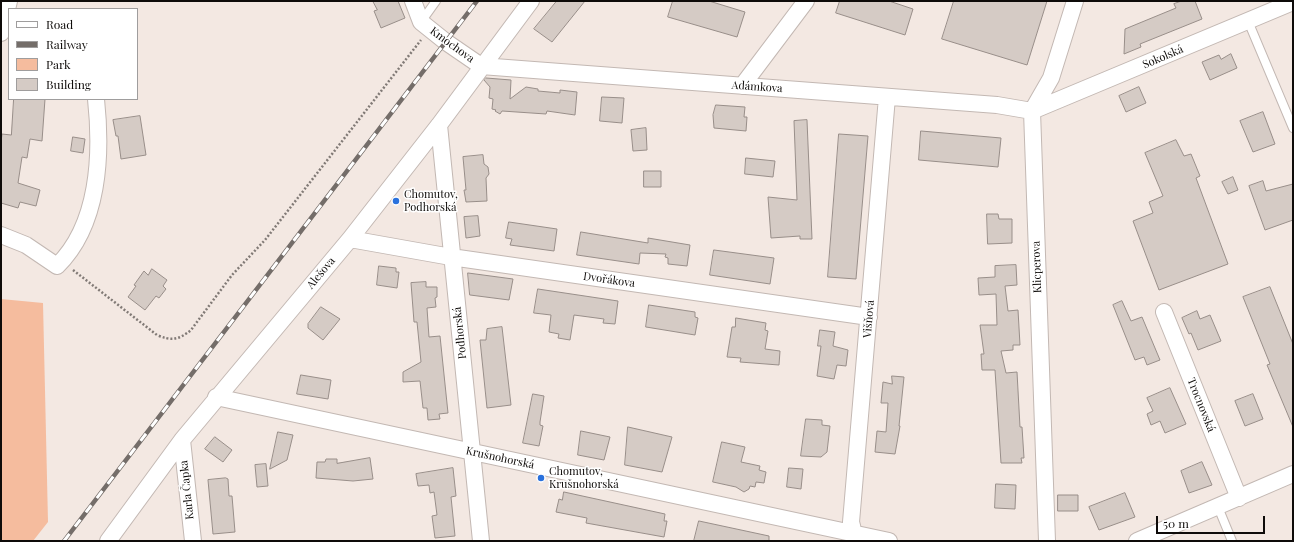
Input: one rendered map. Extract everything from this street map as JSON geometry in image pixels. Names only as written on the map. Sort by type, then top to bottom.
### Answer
[{"type":"street","points":[[1,33],[8,1]]},
{"type":"street","name":"Kmochova","points":[[413,1],[425,26],[481,66]]},
{"type":"street","name":"Alešova","points":[[108,541],[182,440],[216,397],[350,239],[440,125],[481,66],[531,1]]},
{"type":"street","points":[[742,86],[806,1]]},
{"type":"street","points":[[1032,111],[1051,78],[1075,1]]},
{"type":"street","name":"Sokolská","points":[[1032,111],[1293,2]]},
{"type":"street","name":"Adámkova","points":[[481,66],[887,96],[996,105],[1032,111]]},
{"type":"street","name":"Višňová","points":[[854,538],[851,522],[887,96]]},
{"type":"street","points":[[1,235],[26,246],[57,266],[81,234],[90,210],[97,166],[98,117],[96,100]]},
{"type":"street","name":"Klicperova","points":[[1032,111],[1047,541]]},
{"type":"street","name":"Podhorská","points":[[440,125],[451,257],[481,541]]},
{"type":"street","name":"Dvořákova","points":[[350,239],[451,257],[869,318]]},
{"type":"street","name":"Trocnovská","points":[[1164,312],[1239,498]]},
{"type":"street","name":"Krušnohorská","points":[[216,397],[472,452],[854,538],[889,541]]},
{"type":"street","name":"Karla Čapka","points":[[182,440],[193,541]]},
{"type":"street","points":[[1137,541],[1293,474]]},
{"type":"lane","points":[[425,26],[436,1]]},
{"type":"lane","points":[[1248,21],[1293,128]]},
{"type":"lane","points":[[1218,507],[1232,541]]},
{"type":"path","points":[[62,260],[157,335],[167,340],[183,336],[191,330],[232,275],[265,240],[425,26]]},
{"type":"green space","points":[[1,299],[43,303],[48,522],[33,541],[1,541]]},
{"type":"building","points":[[373,1],[398,1],[405,18],[381,28],[374,11],[377,10]]},
{"type":"building","points":[[557,1],[585,1],[552,42],[534,29]]},
{"type":"building","points":[[673,1],[709,1],[745,12],[737,37],[668,17]]},
{"type":"building","points":[[840,1],[889,1],[913,9],[905,35],[836,13]]},
{"type":"building","points":[[954,1],[1047,1],[1027,65],[942,39]]},
{"type":"building","points":[[1182,1],[1195,1],[1202,19],[1140,44],[1141,47],[1124,54],[1125,29],[1176,8],[1174,4]]},
{"type":"building","points":[[1231,54],[1237,68],[1210,80],[1202,62],[1219,55],[1221,59]]},
{"type":"building","points":[[486,78],[511,80],[510,99],[526,87],[538,89],[538,91],[560,93],[560,90],[577,92],[575,115],[547,111],[546,114],[502,111],[500,114],[495,111],[496,110],[492,109],[493,99],[489,98],[490,87],[484,80]]},
{"type":"building","points":[[1139,87],[1146,103],[1126,112],[1119,96]]},
{"type":"building","points":[[602,97],[624,98],[622,123],[600,121]]},
{"type":"building","points":[[14,100],[45,100],[42,141],[30,139],[27,158],[22,157],[18,183],[40,190],[36,206],[20,202],[18,208],[1,203],[2,134],[11,135]]},
{"type":"building","points":[[716,105],[745,107],[744,117],[747,117],[746,131],[714,128],[713,115]]},
{"type":"building","points":[[1263,112],[1275,144],[1253,152],[1240,121]]},
{"type":"building","points":[[140,116],[146,155],[121,159],[118,136],[116,136],[113,120]]},
{"type":"building","points":[[807,120],[812,239],[800,239],[800,236],[771,238],[768,197],[797,200],[794,121]]},
{"type":"building","points":[[646,128],[647,150],[633,151],[631,130]]},
{"type":"building","points":[[921,131],[1001,138],[998,167],[919,160]]},
{"type":"building","points":[[839,134],[868,136],[856,279],[828,277]]},
{"type":"building","points":[[73,137],[85,139],[83,153],[71,151]]},
{"type":"building","points":[[1176,140],[1184,156],[1191,154],[1200,176],[1196,178],[1228,264],[1159,290],[1133,221],[1153,213],[1149,202],[1163,196],[1145,153]]},
{"type":"building","points":[[483,155],[484,164],[488,167],[489,174],[486,178],[487,201],[466,202],[463,157]]},
{"type":"building","points":[[746,158],[775,161],[773,177],[745,174]]},
{"type":"building","points":[[644,171],[661,171],[661,187],[644,187]]},
{"type":"building","points":[[1233,177],[1238,190],[1228,194],[1222,182]]},
{"type":"building","points":[[1263,181],[1266,191],[1293,184],[1293,220],[1265,230],[1249,186]]},
{"type":"building","points":[[987,214],[998,214],[999,219],[1012,219],[1012,243],[988,244]]},
{"type":"building","points":[[478,216],[480,236],[466,238],[464,217]]},
{"type":"building","points":[[509,222],[557,229],[554,251],[510,245],[512,239],[506,238]]},
{"type":"building","points":[[581,232],[648,243],[648,238],[690,245],[687,266],[668,264],[668,258],[665,257],[666,254],[640,253],[639,264],[577,255]]},
{"type":"building","points":[[714,250],[774,258],[770,284],[710,275]]},
{"type":"building","points":[[1016,265],[1017,285],[1005,286],[1008,311],[1018,310],[1020,345],[1013,345],[1013,350],[1001,351],[1006,373],[1017,372],[1020,427],[1022,427],[1024,458],[1021,458],[1022,463],[1001,463],[995,370],[982,370],[981,354],[984,354],[980,325],[997,325],[996,294],[979,295],[978,278],[995,277],[995,266]]},
{"type":"building","points":[[379,266],[396,268],[396,272],[399,272],[397,288],[377,285]]},
{"type":"building","points":[[152,269],[167,280],[163,286],[166,289],[159,298],[156,296],[145,310],[128,297],[144,271],[148,275]]},
{"type":"building","points":[[468,273],[513,279],[509,300],[470,295]]},
{"type":"building","points":[[426,282],[426,287],[437,287],[437,297],[435,298],[436,307],[427,308],[429,337],[440,336],[448,413],[439,414],[440,419],[428,420],[427,408],[423,408],[420,381],[403,382],[403,372],[421,362],[417,322],[414,322],[411,283]]},
{"type":"building","points":[[1270,287],[1293,344],[1293,427],[1267,365],[1270,364],[1243,297]]},
{"type":"building","points":[[538,289],[618,301],[615,324],[603,323],[604,319],[574,315],[570,340],[558,338],[559,334],[549,332],[551,315],[534,313]]},
{"type":"building","points":[[1122,301],[1131,321],[1142,317],[1160,360],[1147,365],[1144,357],[1135,360],[1113,305]]},
{"type":"building","points":[[649,305],[695,312],[695,317],[698,318],[695,335],[646,327]]},
{"type":"building","points":[[321,307],[340,319],[323,340],[308,328],[308,324]]},
{"type":"building","points":[[1197,311],[1200,319],[1210,315],[1221,341],[1198,350],[1191,333],[1189,334],[1182,318]]},
{"type":"building","points":[[736,318],[766,323],[765,330],[768,331],[765,349],[780,351],[779,365],[740,362],[741,358],[727,357],[732,327],[735,327]]},
{"type":"building","points":[[502,327],[511,405],[487,408],[480,340],[486,340],[487,329]]},
{"type":"building","points":[[820,330],[835,332],[833,346],[848,350],[846,366],[837,365],[834,379],[817,376],[821,346],[818,346]]},
{"type":"building","points":[[301,375],[331,380],[328,399],[297,394]]},
{"type":"building","points":[[892,376],[904,377],[900,426],[895,454],[875,452],[877,431],[886,432],[888,403],[881,403],[883,382],[892,384]]},
{"type":"building","points":[[1170,388],[1186,424],[1165,433],[1160,421],[1151,425],[1147,414],[1153,411],[1147,398]]},
{"type":"building","points":[[533,394],[544,396],[540,422],[540,425],[543,426],[539,446],[523,443]]},
{"type":"building","points":[[1253,394],[1263,419],[1245,426],[1235,401]]},
{"type":"building","points":[[806,419],[822,420],[822,425],[830,426],[827,452],[821,457],[801,456]]},
{"type":"building","points":[[628,427],[672,437],[662,472],[625,465]]},
{"type":"building","points":[[581,431],[610,437],[604,460],[578,455]]},
{"type":"building","points":[[278,432],[293,435],[287,460],[270,469]]},
{"type":"building","points":[[215,437],[232,450],[223,462],[205,449]]},
{"type":"building","points":[[722,442],[745,447],[741,462],[760,466],[759,470],[766,472],[764,483],[756,482],[755,487],[750,486],[749,489],[744,492],[736,487],[713,482]]},
{"type":"building","points":[[370,458],[373,479],[353,481],[316,478],[317,462],[325,462],[326,459],[337,459],[337,463]]},
{"type":"building","points":[[1202,462],[1212,485],[1189,493],[1181,471]]},
{"type":"building","points":[[266,464],[268,486],[257,487],[255,465]]},
{"type":"building","points":[[453,468],[456,496],[451,497],[455,536],[435,538],[432,516],[437,515],[434,492],[430,493],[429,485],[418,486],[416,474]]},
{"type":"building","points":[[789,468],[803,469],[801,489],[787,487]]},
{"type":"building","points":[[228,479],[229,496],[232,496],[235,532],[213,534],[208,480]]},
{"type":"building","points":[[996,484],[1016,485],[1015,509],[995,508]]},
{"type":"building","points":[[564,492],[665,514],[664,521],[667,521],[664,537],[586,523],[587,518],[556,512],[559,499],[562,500]]},
{"type":"building","points":[[1125,493],[1135,517],[1099,530],[1089,507]]},
{"type":"building","points":[[1058,495],[1078,495],[1078,511],[1058,511]]},
{"type":"building","points":[[699,521],[769,536],[769,541],[694,541]]},
{"type":"railway","points":[[64,541],[477,1]]},
{"type":"place","name":"Chomutov, Podhorská","points":[[396,201]]},
{"type":"place","name":"Chomutov, Krušnohorská","points":[[541,478]]}]
